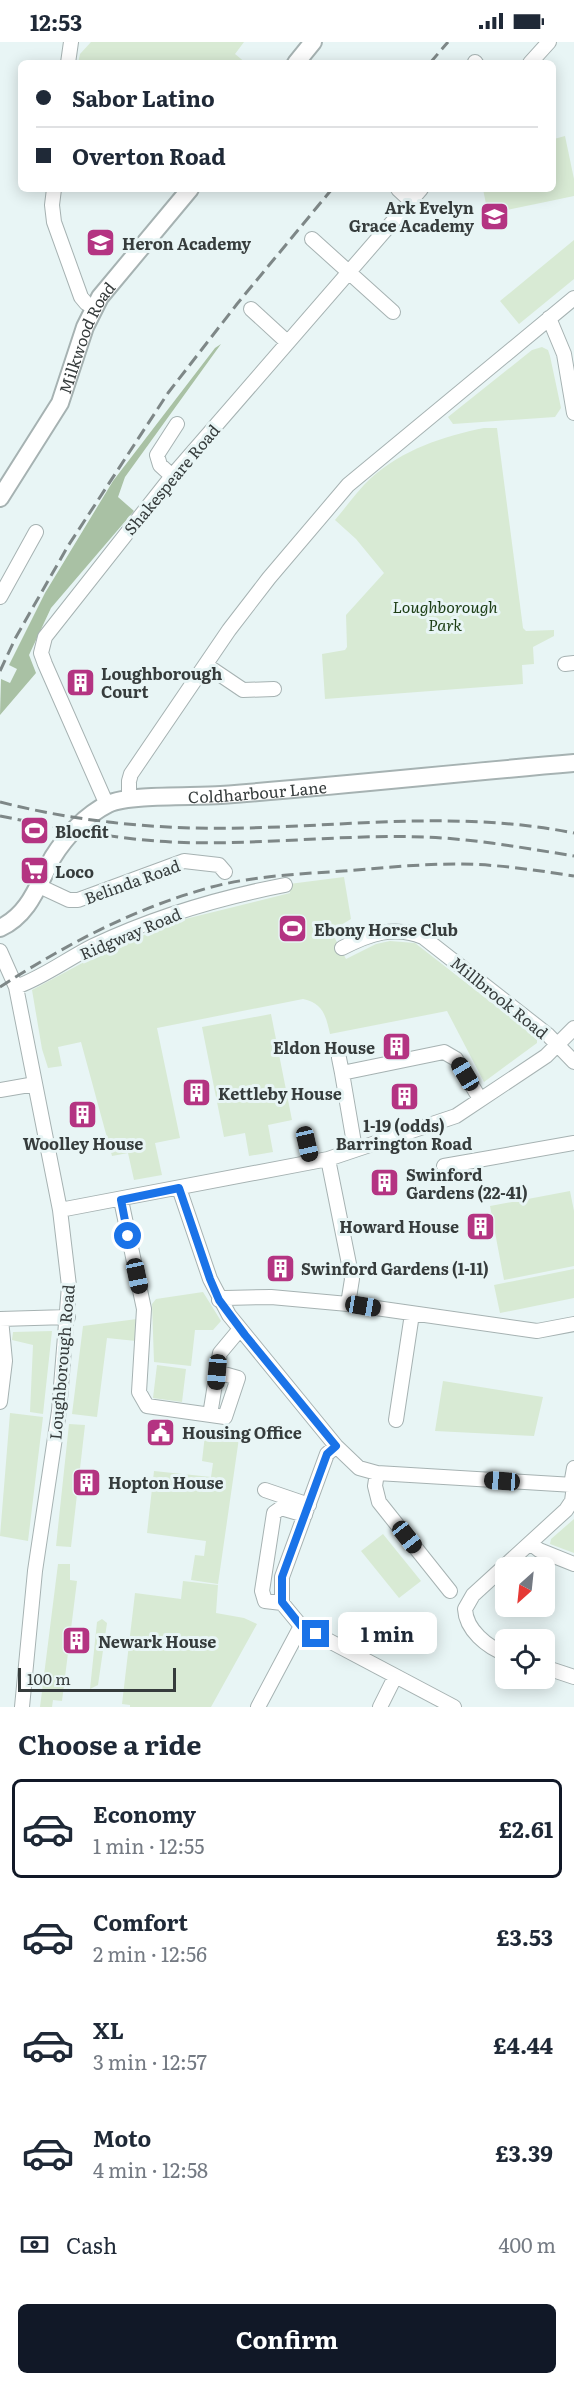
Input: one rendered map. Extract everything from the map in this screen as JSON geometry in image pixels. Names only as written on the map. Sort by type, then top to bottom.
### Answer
[{"type":"main road","points":[[299,60],[314,42]]},
{"type":"main road","name":"Milkwood Road","points":[[0,498],[60,403],[94,307],[187,192]]},
{"type":"main road","name":"Coldharbour Lane","points":[[0,928],[13,921],[31,900],[62,844],[82,822],[107,805],[129,799],[292,790],[574,763]]},
{"type":"street","points":[[68,60],[70,42]]},
{"type":"street","points":[[533,60],[549,42]]},
{"type":"street","points":[[54,192],[52,206],[54,222],[81,297],[94,307]]},
{"type":"street","points":[[401,192],[411,201]]},
{"type":"street","name":"Shakespeare Road","points":[[107,805],[45,664],[41,653],[42,644],[69,606],[172,476],[418,192]]},
{"type":"street","points":[[312,239],[393,312]]},
{"type":"street","points":[[129,799],[131,774],[229,630],[269,578],[348,485],[574,298]]},
{"type":"street","points":[[251,309],[287,342]]},
{"type":"street","points":[[549,318],[564,354],[574,413]]},
{"type":"street","points":[[172,476],[160,465],[157,455],[177,424]]},
{"type":"street","points":[[0,597],[36,532]]},
{"type":"street","points":[[206,665],[243,690],[274,689]]},
{"type":"street","name":"Belinda Road","points":[[39,886],[69,900],[78,900],[184,861],[219,865],[225,872]]},
{"type":"street","name":"Ridgway Road","points":[[16,987],[37,979],[94,946],[164,916],[236,895],[285,885]]},
{"type":"street","name":"Millbrook Road","points":[[342,948],[368,936],[392,930],[423,937],[439,947],[558,1044],[574,1062]]},
{"type":"street","name":"Loughborough Road","points":[[2,959],[16,987],[60,1210],[69,1286],[57,1422],[36,1571],[22,1707]]},
{"type":"street","points":[[60,1210],[179,1188],[239,1170],[328,1159],[397,1138],[456,1116],[534,1064],[574,1028]]},
{"type":"street","points":[[342,1073],[444,1052],[456,1059],[480,1099]]},
{"type":"street","points":[[339,1058],[355,1149]]},
{"type":"street","points":[[0,1090],[35,1084]]},
{"type":"street","points":[[444,1166],[574,1143]]},
{"type":"street","points":[[307,1144],[311,1162]]},
{"type":"street","points":[[328,1159],[352,1279],[348,1304]]},
{"type":"street","points":[[179,1188],[219,1300],[336,1446],[359,1468],[377,1473],[573,1486]]},
{"type":"street","points":[[121,1200],[144,1309],[139,1392],[147,1406],[225,1417],[238,1378],[217,1372]]},
{"type":"street","points":[[219,1300],[271,1297],[348,1304],[537,1331],[574,1324]]},
{"type":"street","points":[[396,1420],[412,1314]]},
{"type":"street","points":[[0,1402],[4,1361],[1,1319],[68,1317]]},
{"type":"street","points":[[210,1415],[220,1353],[240,1329]]},
{"type":"street","points":[[336,1446],[327,1454],[282,1577],[282,1602],[301,1626],[454,1707]]},
{"type":"street","points":[[495,1651],[469,1625],[465,1609],[473,1595],[569,1507],[574,1468]]},
{"type":"street","points":[[377,1473],[375,1486],[379,1502],[450,1590]]},
{"type":"street","points":[[265,1490],[307,1510]]},
{"type":"street","points":[[282,1602],[265,1601],[262,1591],[274,1513],[280,1508],[307,1510]]},
{"type":"street","points":[[530,1543],[539,1551],[574,1564]]},
{"type":"street","points":[[258,1707],[301,1626]]},
{"type":"street","points":[[555,1671],[574,1677]]},
{"type":"street","points":[[380,1707],[395,1677]]},
{"type":"green space","points":[[91,42],[244,42],[235,54],[242,60],[79,60],[80,54]]},
{"type":"green space","points":[[565,136],[574,179],[574,196],[488,214],[484,192],[556,192],[556,138]]},
{"type":"green space","points":[[574,240],[574,279],[519,324],[500,301]]},
{"type":"green space","points":[[221,344],[125,477],[118,497],[134,511],[51,608],[29,655],[36,673],[0,715],[1,679],[10,683],[17,669],[9,665],[45,593],[113,481],[215,348]]},
{"type":"green space","points":[[542,347],[548,350],[550,356],[561,408],[555,417],[453,424],[448,417],[532,350]]},
{"type":"green space","name":"Loughborough Park","points":[[484,428],[497,428],[523,628],[526,631],[554,630],[554,636],[533,647],[534,664],[522,665],[523,684],[325,699],[322,654],[345,650],[347,647],[346,615],[384,573],[356,539],[335,520],[366,483],[383,468],[410,452],[439,440]]},
{"type":"green space","points":[[344,877],[351,919],[331,931],[346,959],[376,944],[390,941],[415,943],[514,1020],[537,1040],[537,1043],[484,1082],[447,1011],[330,1034],[319,1007],[303,999],[157,1028],[180,1138],[155,1143],[162,1175],[134,1180],[128,1153],[112,1156],[81,1042],[58,1047],[62,1066],[48,1068],[42,1049],[32,990],[86,961],[173,922],[290,893],[289,884]]},
{"type":"green space","points":[[271,1014],[292,1120],[268,1125],[273,1152],[249,1156],[245,1133],[224,1137],[202,1027]]},
{"type":"green space","points":[[570,1191],[574,1211],[574,1266],[504,1280],[490,1206]]},
{"type":"green space","points":[[574,1269],[574,1298],[500,1313],[494,1285]]},
{"type":"green space","points":[[203,1292],[221,1321],[213,1330],[195,1330],[191,1366],[154,1362],[152,1304],[156,1299]]},
{"type":"green space","points":[[137,1319],[136,1341],[107,1338],[97,1417],[72,1414],[83,1326]]},
{"type":"green space","points":[[52,1331],[43,1414],[30,1412],[33,1345],[12,1340],[13,1332]]},
{"type":"green space","points":[[157,1365],[186,1369],[182,1402],[153,1398]]},
{"type":"green space","points":[[443,1381],[543,1397],[534,1436],[435,1431]]},
{"type":"green space","points":[[10,1413],[43,1417],[28,1541],[0,1536]]},
{"type":"green space","points":[[69,1424],[85,1425],[71,1547],[56,1546]]},
{"type":"green space","points":[[205,1435],[239,1438],[218,1584],[191,1580],[195,1555],[204,1556],[206,1541],[147,1533],[154,1471],[211,1477],[213,1463],[202,1461]]},
{"type":"green space","points":[[574,1519],[574,1553],[550,1544],[551,1539]]},
{"type":"green space","points":[[383,1534],[421,1581],[399,1598],[361,1551]]},
{"type":"green space","points":[[58,1564],[70,1564],[70,1580],[77,1581],[62,1701],[53,1700],[52,1707],[40,1707]]},
{"type":"green space","points":[[183,1581],[218,1585],[216,1613],[244,1618],[257,1624],[211,1707],[130,1707],[130,1705],[122,1704],[135,1593],[181,1599]]},
{"type":"green space","points":[[102,1619],[107,1623],[98,1685],[90,1689],[97,1622]]},
{"type":"railway","points":[[433,60],[448,42]]},
{"type":"railway","points":[[0,671],[16,637],[68,546],[168,393],[237,304],[330,192]]},
{"type":"railway","points":[[0,802],[92,820],[185,828],[451,821],[532,826],[574,833]]},
{"type":"railway","points":[[0,816],[106,835],[171,842],[425,837],[481,842],[574,856]]},
{"type":"railway","points":[[0,987],[49,957],[126,917],[208,888],[241,881],[443,864],[501,866],[574,876]]},
{"type":"place","name":"Ark Evelyn Grace Academy","points":[[495,216]]},
{"type":"place","name":"Heron Academy","points":[[101,243]]},
{"type":"place","name":"Loughborough Court","points":[[80,682]]},
{"type":"place","name":"Blocfit","points":[[34,831]]},
{"type":"place","name":"Loco","points":[[34,871]]},
{"type":"place","name":"Ebony Horse Club","points":[[293,929]]},
{"type":"place","name":"Eldon House","points":[[396,1047]]},
{"type":"place","name":"Kettleby House","points":[[197,1093]]},
{"type":"place","name":"1-19 (odds) Barrington Road","points":[[404,1097]]},
{"type":"place","name":"Woolley House","points":[[83,1115]]},
{"type":"place","name":"Swinford Gardens (22-41)","points":[[385,1183]]},
{"type":"place","name":"Howard House","points":[[480,1226]]},
{"type":"place","name":"Swinford Gardens (1-11)","points":[[280,1268]]},
{"type":"place","name":"Housing Office","points":[[161,1432]]},
{"type":"place","name":"Hopton House","points":[[87,1482]]},
{"type":"place","name":"Newark House","points":[[77,1641]]},
{"type":"route","points":[[128,1236],[121,1200],[179,1188],[219,1300],[229,1316],[336,1446],[327,1454],[282,1577],[282,1602],[301,1626],[316,1634]]}]
